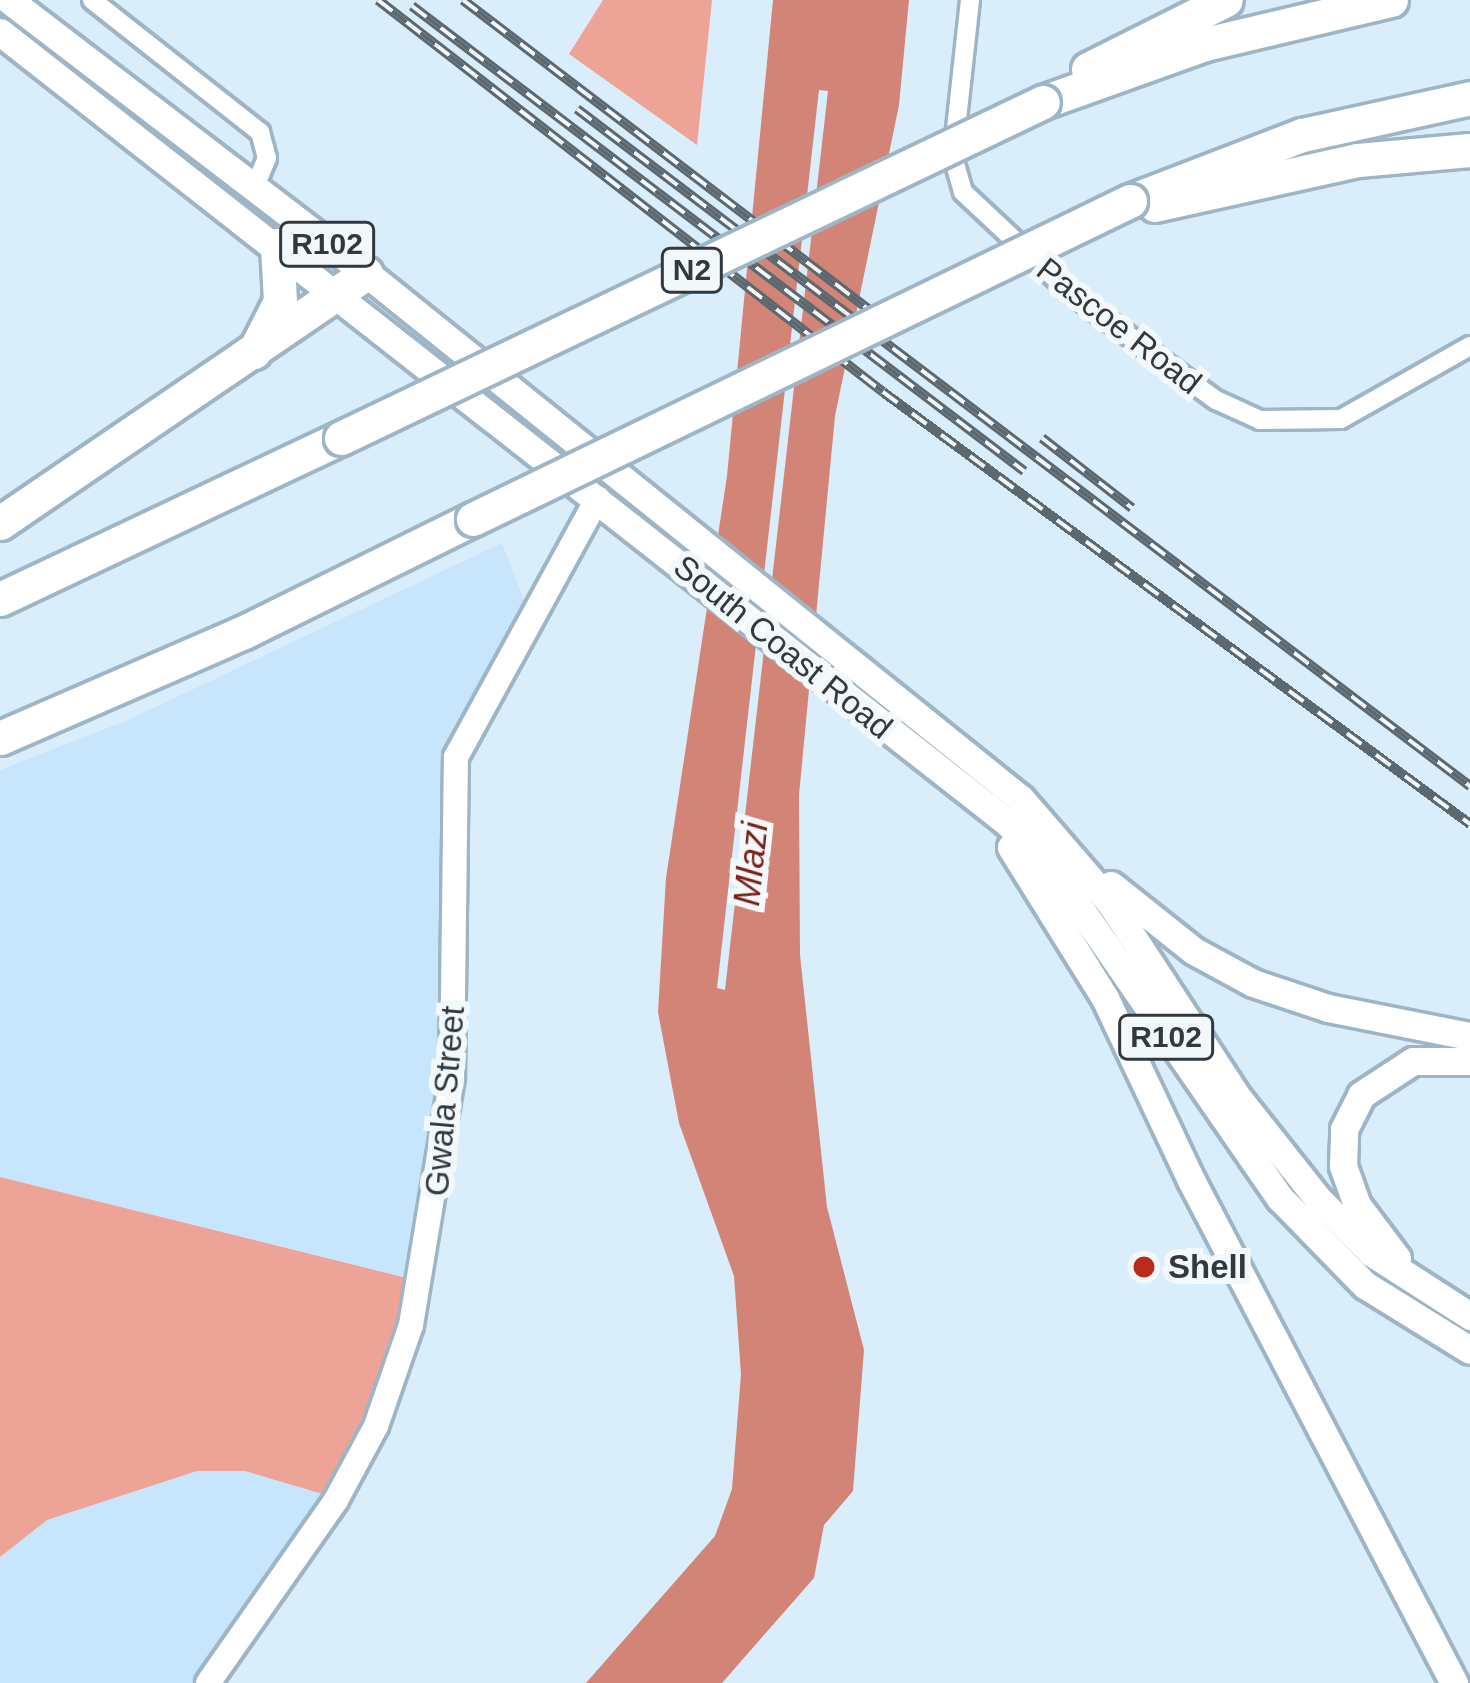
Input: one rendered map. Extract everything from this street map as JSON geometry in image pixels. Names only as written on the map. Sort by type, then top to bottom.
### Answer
[{"type":"highway","points":[[1043,102],[1096,63],[1226,0]]},
{"type":"highway","name":"N2","points":[[0,598],[1043,102],[1204,44],[1391,0]]},
{"type":"highway","points":[[0,738],[244,632],[1130,201],[1302,135],[1470,98]]},
{"type":"highway","points":[[1130,201],[1164,205],[1358,160],[1470,150]]},
{"type":"highway","points":[[250,358],[280,301],[278,244]]},
{"type":"highway","points":[[0,524],[353,285]]},
{"type":"main road","name":"South Coast Road","points":[[9,0],[254,188],[353,285],[598,498],[868,717],[1008,823],[1057,875],[1230,1135],[1328,1250],[1365,1285],[1470,1350]]},
{"type":"main road","name":"South Coast Road","points":[[0,32],[278,244],[353,285],[641,493],[1022,799],[1109,901],[1283,1157],[1372,1253],[1470,1316]]},
{"type":"main road","points":[[899,741],[1006,839],[1073,938],[1454,1683]]},
{"type":"main road","points":[[1022,799],[1147,917],[1253,983],[1328,1008],[1470,1036]]},
{"type":"main road","points":[[1423,1287],[1357,1205],[1343,1166],[1345,1129],[1361,1095],[1413,1061],[1470,1061]]},
{"type":"street","points":[[92,0],[260,132],[267,158],[254,188]]},
{"type":"street","name":"Pascoe Road","points":[[970,0],[953,157],[963,192],[1072,293],[1216,400],[1260,420],[1341,418],[1470,346]]},
{"type":"street","name":"Gwala Street","points":[[208,1683],[336,1500],[376,1426],[411,1325],[452,1078],[455,757],[598,498]]},
{"type":"shaded area","points":[[603,0],[712,0],[697,145],[569,54]]},
{"type":"shaded area","points":[[502,543],[529,614],[455,757],[456,930],[419,1281],[0,1177],[0,770],[128,720]]},
{"type":"shaded area","points":[[0,1177],[419,1281],[336,1498],[245,1471],[197,1471],[47,1520],[0,1557]]},
{"type":"shaded area","points":[[197,1471],[245,1471],[336,1498],[207,1683],[0,1683],[0,1557],[10,1545],[47,1520]]},
{"type":"water","name":"Mlazi","points":[[773,0],[909,0],[899,105],[835,416],[799,795],[800,955],[827,1207],[864,1350],[853,1491],[824,1525],[814,1578],[722,1683],[586,1683],[715,1536],[732,1489],[741,1374],[734,1276],[679,1123],[658,1012],[666,878],[727,476]],"holes":[[[819,90],[828,91],[725,990],[717,988]]]},
{"type":"railway","points":[[378,0],[883,392],[1470,824]]},
{"type":"railway","points":[[463,0],[888,324]]},
{"type":"railway","points":[[412,6],[1024,471]]},
{"type":"railway","points":[[577,109],[1470,786]]},
{"type":"railway","points":[[1042,438],[1132,508]]},
{"type":"place","name":"Shell","points":[[1144,1267]]}]
